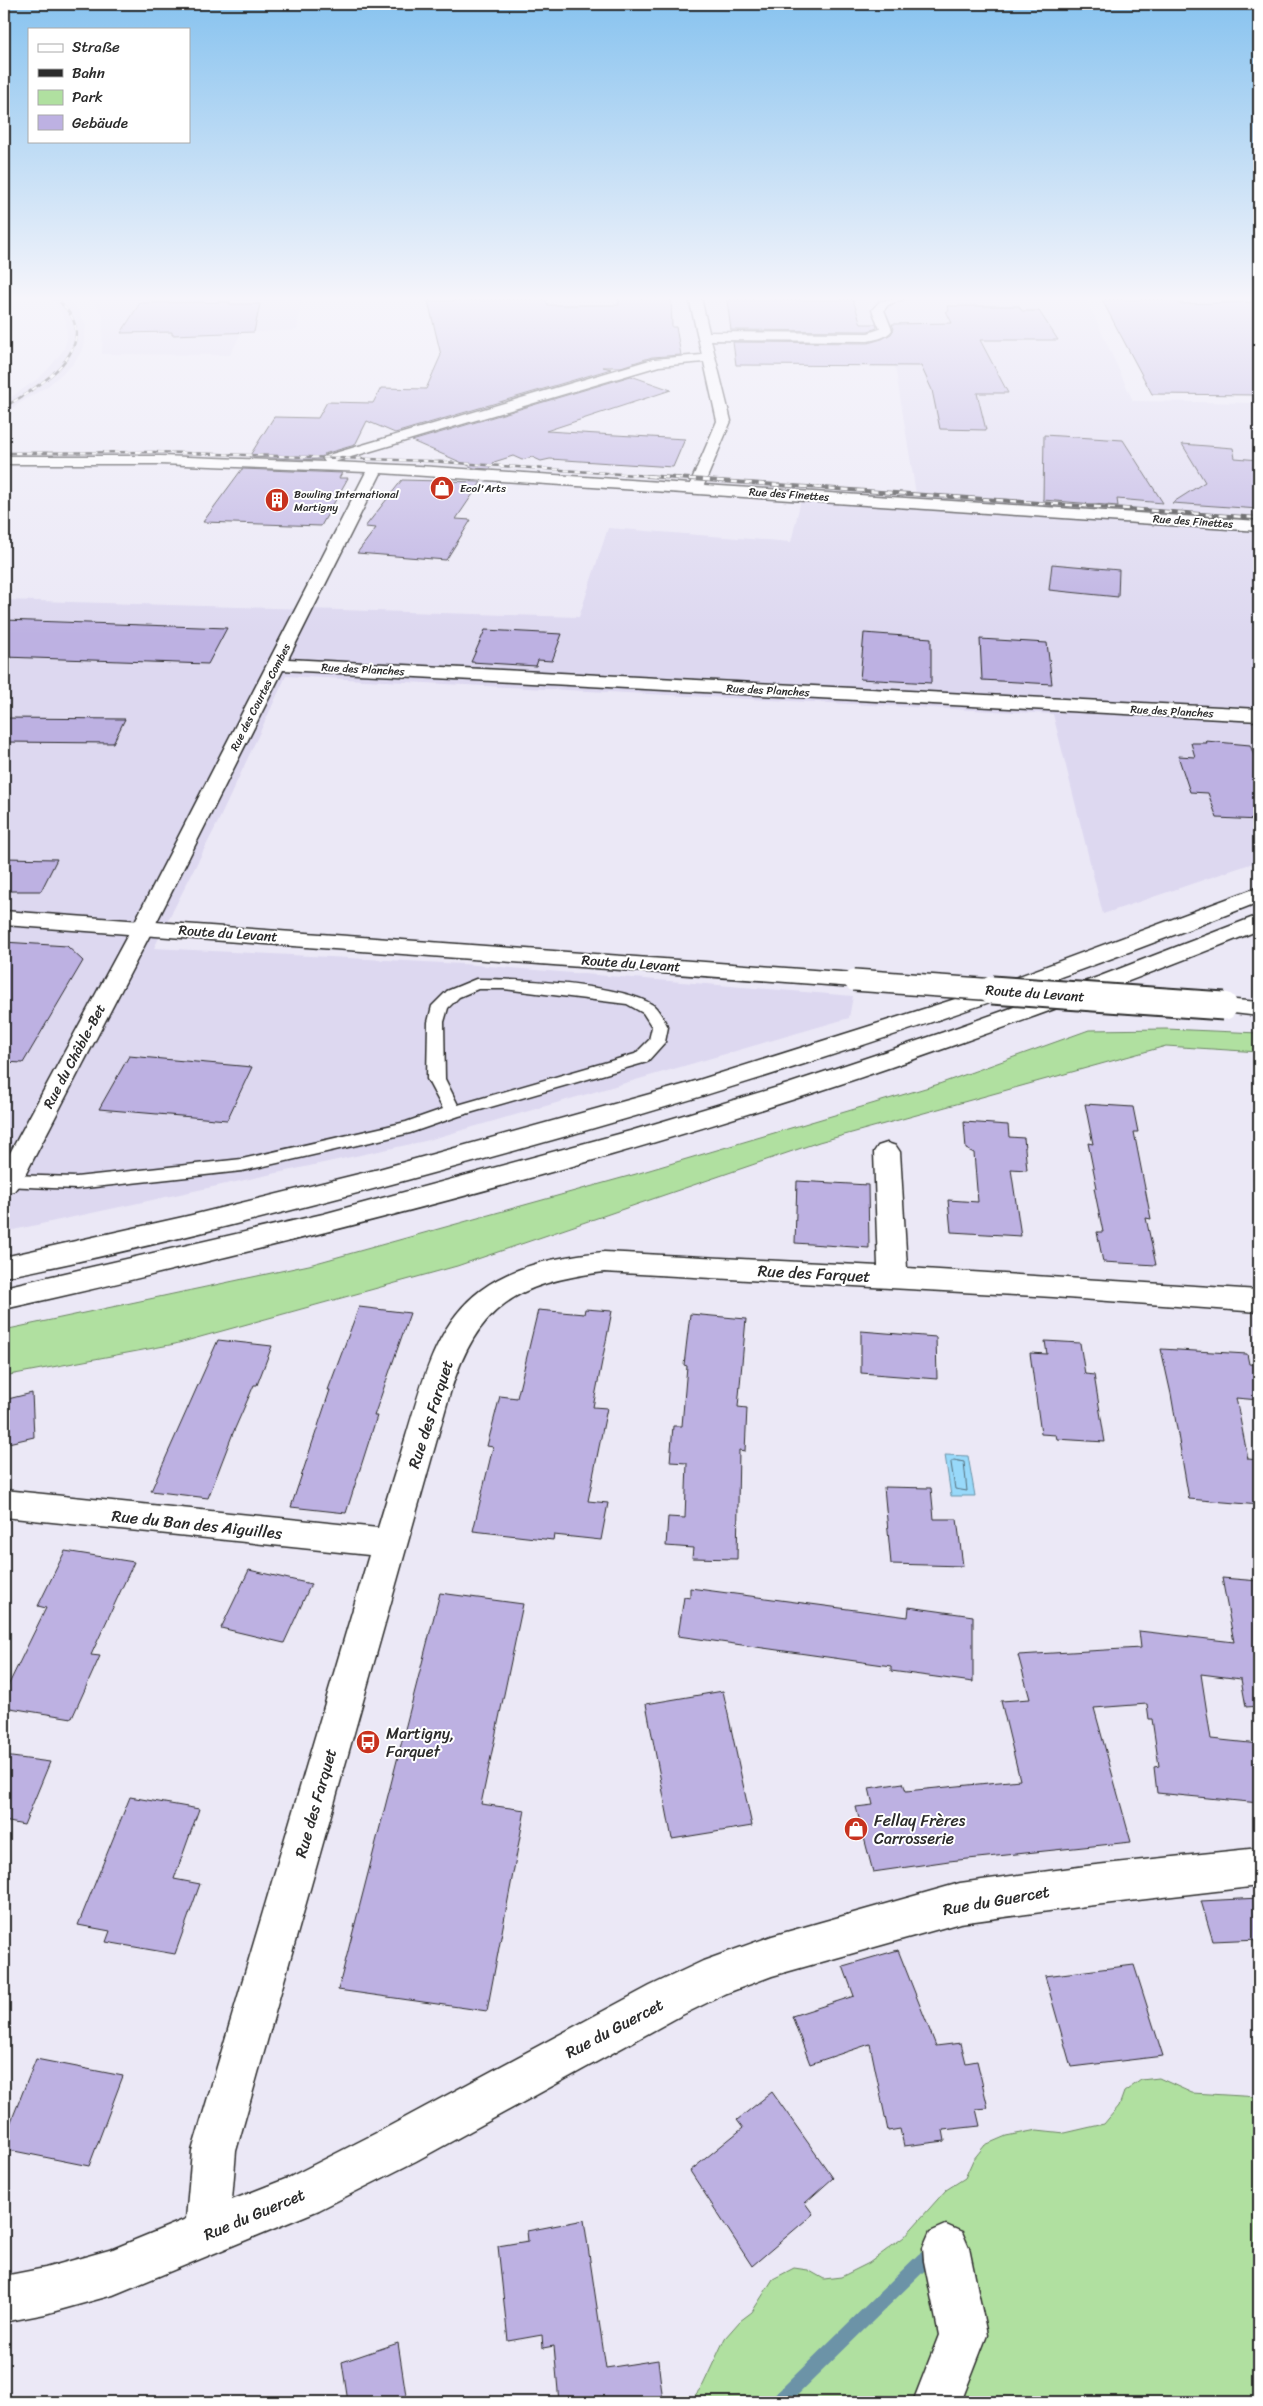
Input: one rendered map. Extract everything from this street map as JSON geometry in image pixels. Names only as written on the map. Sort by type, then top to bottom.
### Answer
[{"type":"main road","name":"Rue des Finettes","points":[[318,465],[355,451],[494,410]]},
{"type":"main road","points":[[696,488],[724,422],[721,410]]},
{"type":"main road","name":"Rue des Finettes","points":[[4,460],[160,460],[376,468],[1259,526]]},
{"type":"main road","points":[[4,466],[46,460]]},
{"type":"main road","name":"Rue des Courtes Combes","points":[[143,927],[376,468]]},
{"type":"main road","name":"Rue des Planches","points":[[276,664],[1259,715]]},
{"type":"main road","points":[[4,1267],[419,1168],[740,1077],[998,993],[1109,953],[1259,894]]},
{"type":"main road","name":"Route du Levant","points":[[4,918],[1259,1009]]},
{"type":"main road","points":[[4,1298],[277,1235],[614,1144],[828,1079],[986,1026],[1129,974],[1259,922]]},
{"type":"main road","name":"Rue du Châble-Bet","points":[[6,1182],[143,927]]},
{"type":"main road","points":[[887,1152],[893,1278]]},
{"type":"main road","name":"Rue des Farquet","points":[[207,2234],[214,2151],[390,1543],[441,1374],[454,1344],[465,1325],[482,1304],[501,1290],[524,1278],[578,1264],[604,1262],[1259,1301]]},
{"type":"main road","name":"Rue du Ban des Aiguilles","points":[[4,1503],[390,1543]]},
{"type":"main road","name":"Rue du Guercet","points":[[4,2299],[45,2292],[113,2272],[303,2194],[400,2145],[665,2001],[718,1976],[772,1956],[960,1903],[1086,1886],[1259,1867]]},
{"type":"main road","points":[[937,2402],[963,2335],[947,2261],[946,2248]]},
{"type":"lane","points":[[6,1182],[76,1183],[242,1165],[410,1127],[453,1112],[641,1058],[657,1042],[660,1027],[650,1010],[632,1000],[608,995],[504,984],[476,984],[453,994],[440,1006],[436,1022],[436,1079],[453,1112]]},
{"type":"shaded area","points":[[902,410],[1259,410],[1259,861],[1103,914],[1053,714],[286,676],[218,822],[154,948],[463,964],[853,996],[849,1018],[425,1141],[4,1232],[4,600],[579,617],[608,528],[791,542],[801,500],[918,506]]},
{"type":"green space","points":[[1166,1029],[1259,1033],[1259,1052],[1166,1046],[819,1142],[457,1266],[175,1344],[4,1376],[4,1330],[309,1265],[636,1174],[939,1084],[1089,1030]]},
{"type":"green space","points":[[1159,2078],[1192,2093],[1259,2097],[1259,2402],[690,2402],[703,2385],[725,2338],[740,2321],[752,2312],[773,2279],[794,2268],[808,2270],[824,2279],[841,2277],[869,2263],[904,2237],[946,2190],[965,2178],[973,2160],[985,2145],[1006,2136],[1037,2130],[1065,2133],[1104,2124],[1119,2106],[1124,2092],[1141,2080]]},
{"type":"water","points":[[945,1455],[968,1456],[975,1496],[951,1496]]},
{"type":"building","points":[[322,410],[472,410],[395,433],[367,421],[355,445],[324,454],[321,460],[249,457],[274,417],[318,418]]},
{"type":"building","points":[[516,410],[609,410],[546,431],[685,439],[673,467],[550,459],[541,461],[532,457],[522,460],[513,456],[494,462],[490,469],[474,468],[412,441]]},
{"type":"building","points":[[936,410],[981,410],[986,430],[940,429]]},
{"type":"building","points":[[1044,435],[1123,440],[1163,503],[1117,499],[1118,506],[1043,500]]},
{"type":"building","points":[[1182,444],[1233,448],[1235,458],[1259,460],[1259,509],[1172,503],[1205,482]]},
{"type":"building","name":"Bowling International Martigny","points":[[242,469],[342,473],[339,478],[348,478],[321,526],[203,522]]},
{"type":"building","points":[[402,480],[481,482],[456,519],[471,520],[446,560],[357,553],[376,528],[365,527]]},
{"type":"building","points":[[1052,564],[1119,570],[1118,597],[1049,590]]},
{"type":"building","points":[[4,620],[227,628],[208,664],[4,657]]},
{"type":"building","points":[[485,630],[562,634],[552,661],[538,660],[536,666],[471,662]]},
{"type":"building","points":[[864,633],[931,638],[931,683],[860,679]]},
{"type":"building","points":[[980,639],[1047,643],[1052,684],[982,680]]},
{"type":"building","points":[[4,718],[125,719],[113,743],[4,742]]},
{"type":"building","points":[[1206,741],[1250,745],[1259,768],[1259,820],[1217,818],[1208,793],[1190,792],[1178,756],[1195,757],[1191,743],[1207,743]]},
{"type":"building","points":[[4,858],[57,859],[41,891],[4,891]]},
{"type":"building","points":[[4,942],[67,946],[83,961],[23,1063],[4,1062]]},
{"type":"building","points":[[129,1056],[252,1067],[227,1120],[99,1109]]},
{"type":"building","points":[[1085,1104],[1133,1107],[1138,1132],[1134,1132],[1151,1219],[1146,1218],[1156,1265],[1103,1262],[1097,1232],[1103,1232],[1094,1188],[1097,1188],[1088,1143],[1093,1144]]},
{"type":"building","points":[[964,1122],[1008,1125],[1009,1137],[1024,1138],[1027,1170],[1011,1169],[1021,1236],[951,1232],[948,1200],[978,1202],[974,1153],[966,1149]]},
{"type":"building","points":[[797,1181],[868,1185],[869,1248],[795,1243]]},
{"type":"building","points":[[359,1307],[410,1313],[374,1416],[377,1416],[346,1513],[291,1507],[330,1390],[328,1390]]},
{"type":"building","points":[[585,1309],[612,1311],[593,1407],[607,1408],[588,1501],[608,1503],[601,1540],[554,1535],[553,1540],[473,1531],[493,1447],[487,1446],[500,1396],[517,1398],[538,1310],[584,1314]]},
{"type":"building","points":[[690,1314],[746,1319],[738,1407],[747,1408],[745,1451],[739,1450],[737,1559],[692,1558],[693,1548],[666,1546],[668,1517],[685,1518],[687,1463],[670,1462],[673,1426],[682,1426],[687,1366],[684,1365]]},
{"type":"building","points":[[861,1331],[936,1337],[937,1379],[861,1373]]},
{"type":"building","points":[[218,1340],[272,1346],[257,1385],[254,1385],[233,1433],[208,1498],[151,1491]]},
{"type":"building","points":[[1045,1341],[1080,1343],[1085,1374],[1094,1375],[1105,1442],[1057,1439],[1056,1435],[1041,1434],[1030,1353],[1047,1354]]},
{"type":"building","points":[[1161,1349],[1247,1354],[1249,1364],[1259,1365],[1259,1400],[1236,1398],[1248,1459],[1259,1460],[1259,1505],[1189,1499],[1171,1394]]},
{"type":"building","points":[[32,1393],[34,1437],[4,1444],[4,1400]]},
{"type":"building","points":[[884,1487],[931,1488],[934,1519],[957,1519],[963,1566],[891,1564]]},
{"type":"building","points":[[65,1551],[134,1562],[91,1655],[100,1656],[72,1718],[4,1707],[4,1694],[46,1608],[38,1606]]},
{"type":"building","points":[[249,1570],[311,1584],[284,1643],[221,1628]]},
{"type":"building","points":[[1222,1578],[1259,1581],[1259,1706],[1246,1707],[1241,1679],[1201,1674],[1211,1739],[1259,1744],[1259,1803],[1157,1793],[1154,1767],[1159,1766],[1152,1719],[1149,1719],[1147,1704],[1094,1708],[1131,1842],[949,1861],[873,1872],[856,1807],[873,1805],[869,1788],[903,1783],[906,1791],[1020,1780],[1001,1701],[1030,1699],[1018,1655],[1141,1648],[1139,1631],[1234,1642]]},
{"type":"building","points":[[690,1588],[908,1617],[909,1607],[973,1616],[973,1682],[891,1671],[891,1666],[678,1636],[684,1597],[690,1598]]},
{"type":"building","points":[[440,1593],[523,1604],[481,1804],[525,1810],[487,2011],[338,1990]]},
{"type":"building","points":[[723,1691],[752,1826],[672,1839],[646,1704]]},
{"type":"building","points":[[4,1756],[50,1762],[24,1825],[4,1821]]},
{"type":"building","points":[[130,1797],[199,1809],[174,1879],[200,1884],[175,1954],[106,1942],[110,1931],[78,1925]]},
{"type":"building","points":[[1259,1898],[1259,1939],[1213,1941],[1201,1901]]},
{"type":"building","points":[[898,1950],[936,2046],[961,2043],[966,2063],[977,2061],[988,2108],[976,2109],[980,2126],[943,2130],[945,2141],[904,2146],[900,2129],[888,2131],[870,2044],[810,2064],[792,2016],[854,1996],[843,1966]]},
{"type":"building","points":[[1134,1965],[1163,2056],[1071,2067],[1045,1976]]},
{"type":"building","points":[[36,2059],[123,2076],[89,2166],[4,2149],[4,2139]]},
{"type":"building","points":[[772,2092],[833,2178],[805,2203],[813,2214],[752,2266],[690,2171],[743,2128],[737,2120]]},
{"type":"building","points":[[584,2220],[606,2368],[658,2360],[663,2402],[559,2402],[554,2346],[543,2348],[542,2335],[508,2341],[498,2246],[528,2241],[527,2231]]},
{"type":"building","points":[[398,2343],[407,2402],[348,2402],[342,2362]]},
{"type":"waterway","points":[[779,2402],[924,2260]]},
{"type":"railway","points":[[4,453],[154,452],[428,461],[665,477]]},
{"type":"railway","points":[[647,476],[1259,518]]},
{"type":"place","name":"Ecol'Arts","points":[[442,488]]},
{"type":"place","name":"Bowling International Martigny","points":[[277,500]]},
{"type":"place","name":"Martigny, Farquet","points":[[368,1742]]},
{"type":"place","name":"Fellay Frères Carrosserie","points":[[856,1829]]}]
